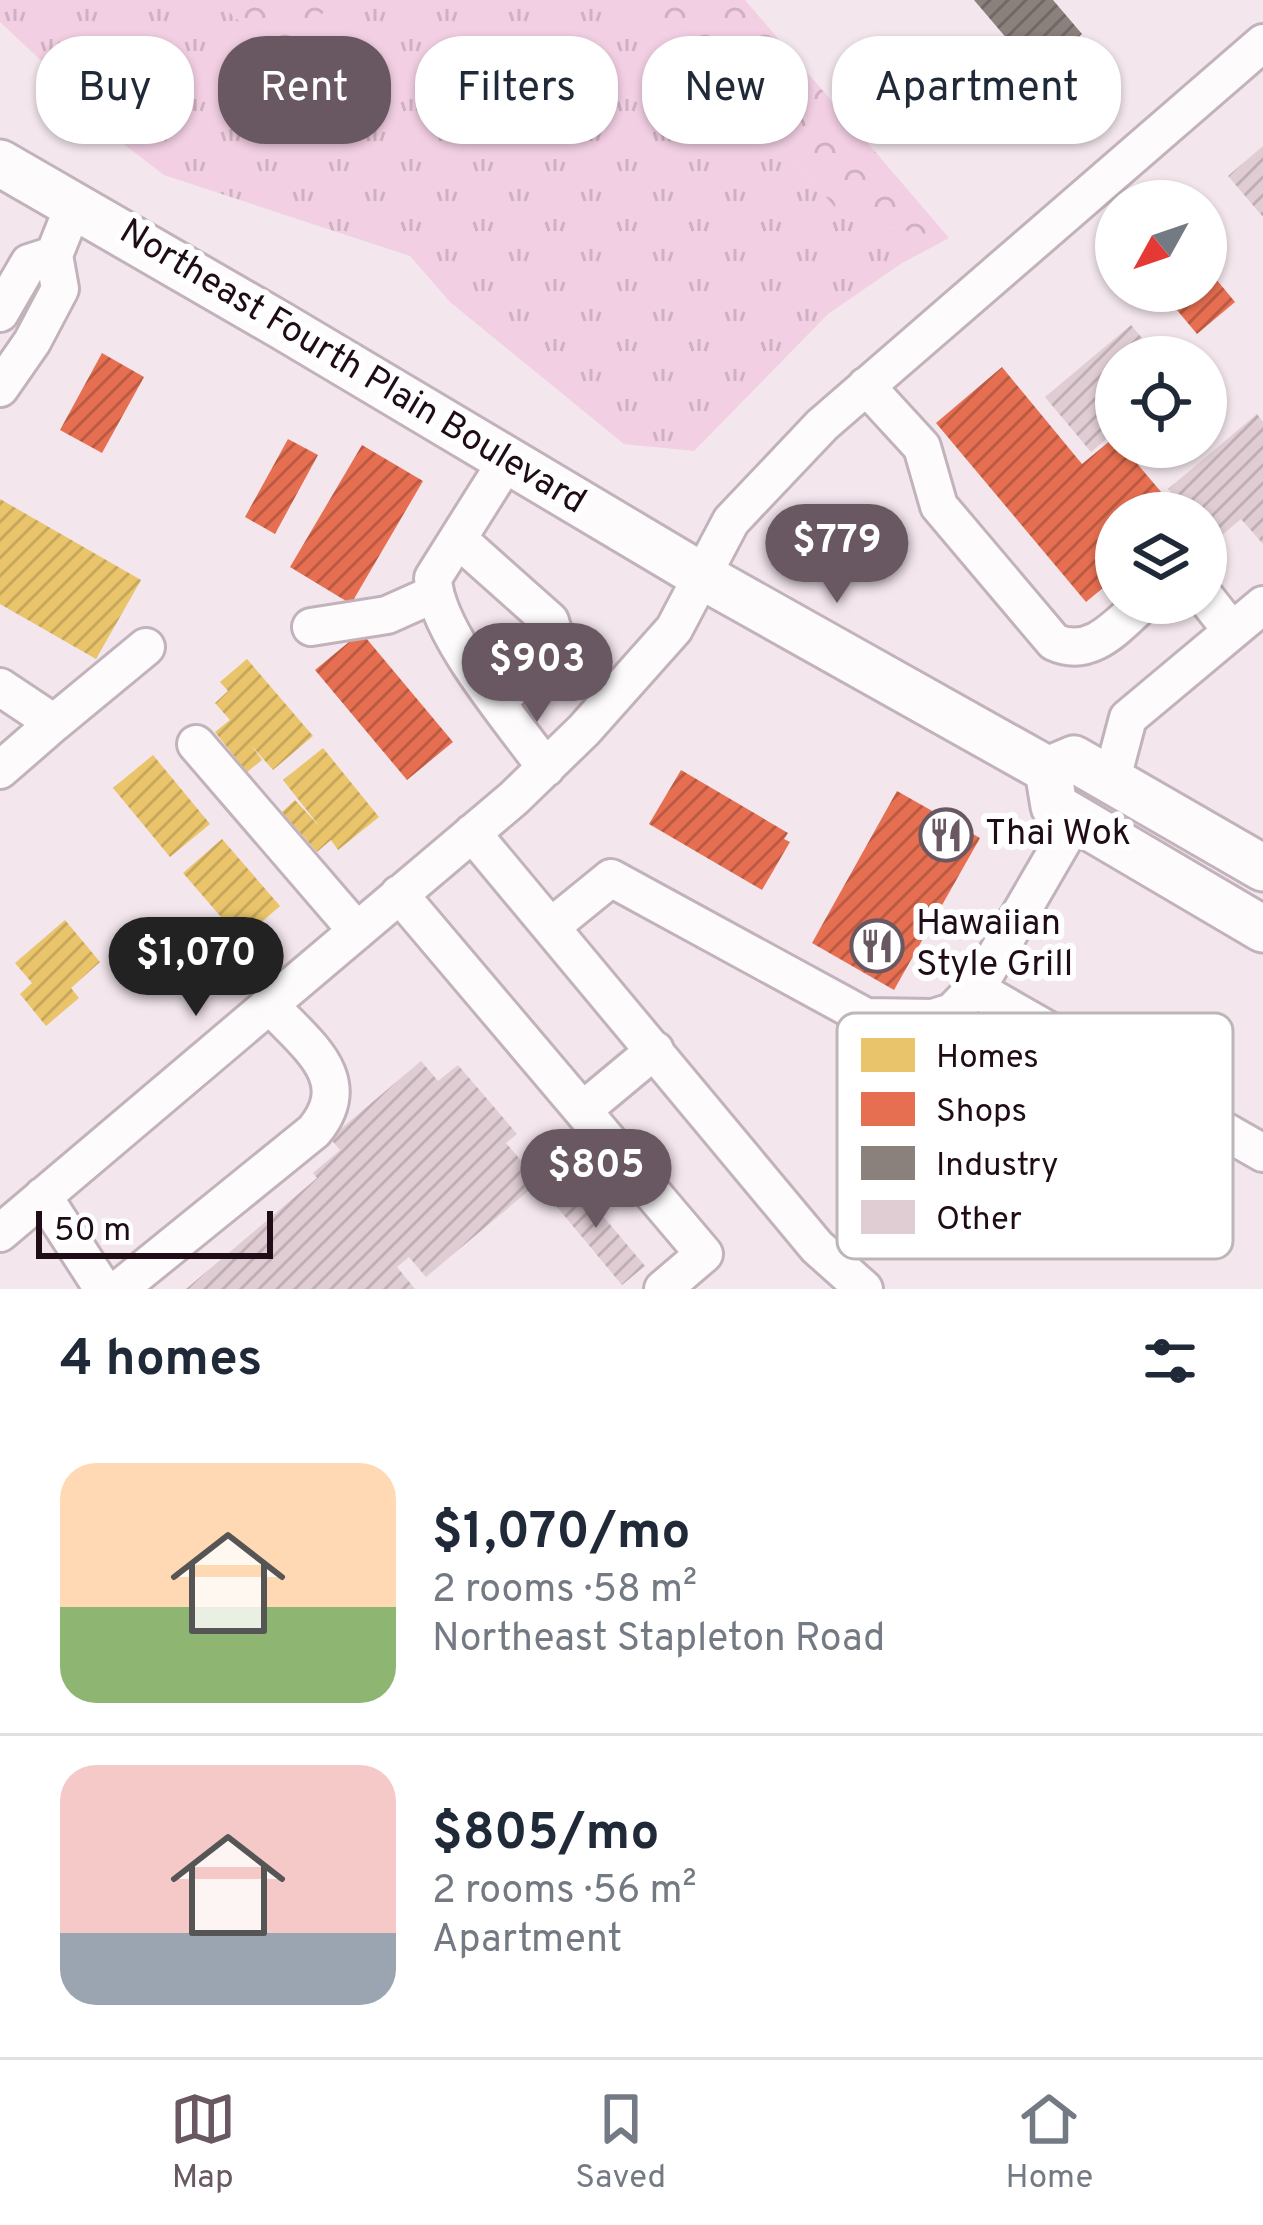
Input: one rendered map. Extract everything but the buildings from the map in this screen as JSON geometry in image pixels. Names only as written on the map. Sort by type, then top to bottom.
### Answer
[{"type":"main road","name":"Northeast Fourth Plain Boulevard","points":[[0,163],[701,576],[1048,770]]},
{"type":"main road","points":[[1263,868],[1074,759],[1048,770],[1054,806],[1263,928]]},
{"type":"street","points":[[0,1233],[546,768],[674,629],[731,521],[822,425],[1263,44]]},
{"type":"street","points":[[0,388],[60,289],[54,255],[74,206]]},
{"type":"street","points":[[0,314],[29,263],[54,255]]},
{"type":"street","points":[[866,386],[922,447],[939,506],[1054,642],[1065,647],[1089,646],[1117,624]]},
{"type":"street","points":[[508,459],[434,578],[434,594],[456,642],[546,768]]},
{"type":"street","points":[[458,539],[550,621],[555,638],[551,649],[498,702]]},
{"type":"street","points":[[311,627],[387,615],[434,594]]},
{"type":"street","points":[[1112,782],[1128,718],[1263,605]]},
{"type":"street","points":[[1226,624],[1232,631]]},
{"type":"street","points":[[0,770],[146,647]]},
{"type":"street","points":[[0,687],[54,723]]},
{"type":"street","points":[[196,744],[357,931]]},
{"type":"street","points":[[949,1013],[976,989],[1076,818]]},
{"type":"street","points":[[472,833],[817,1247],[864,1289]]},
{"type":"street","points":[[552,926],[611,878],[859,1013]]},
{"type":"street","points":[[399,894],[704,1254],[663,1289]]},
{"type":"street","points":[[976,989],[1018,1013]]},
{"type":"street","points":[[119,1289],[314,1131],[329,1113],[331,1081],[322,1062],[269,1004]]},
{"type":"street","points":[[583,1110],[655,1050]]},
{"type":"street","points":[[1233,1136],[1263,1153]]},
{"type":"street","points":[[43,1196],[103,1289]]},
{"type":"green space","points":[[0,0],[216,0],[246,27],[337,0],[627,0],[667,36],[642,36],[642,144],[780,144],[846,220],[949,238],[902,263],[828,314],[694,451],[624,444],[450,302],[410,256],[164,175],[124,144],[194,144],[194,36],[36,36],[36,56],[0,22]]},
{"type":"green space","points":[[216,0],[337,0],[298,36],[262,36]]},
{"type":"green space","points":[[627,0],[745,0],[776,36],[667,36]]},
{"type":"green space","points":[[808,74],[832,102],[832,144],[868,144],[949,238],[846,220],[780,144],[808,144]]},
{"type":"place","name":"Thai Wok","points":[[946,835]]},
{"type":"place","name":"Hawaiian Style Grill","points":[[877,946]]}]
